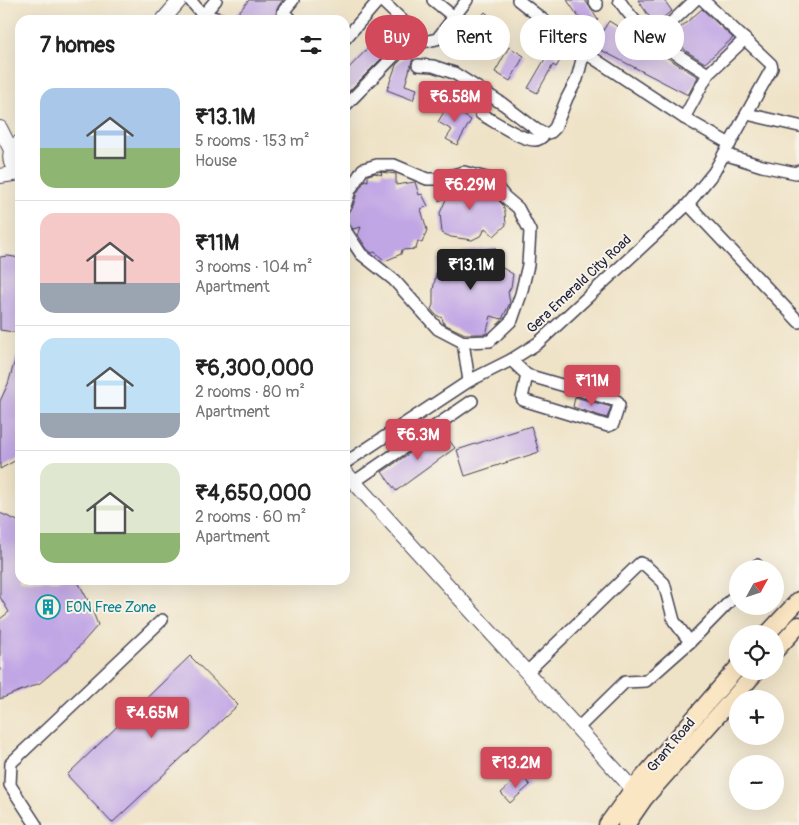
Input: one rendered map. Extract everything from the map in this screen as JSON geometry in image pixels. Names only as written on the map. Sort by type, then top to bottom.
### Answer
[{"type":"main road","points":[[775,625],[799,600]]},
{"type":"main road","points":[[784,641],[799,625]]},
{"type":"main road","name":"Grant Road","points":[[626,825],[638,795],[729,678]]},
{"type":"main road","name":"Grant Road","points":[[607,825],[748,680]]},
{"type":"street","points":[[168,15],[180,0]]},
{"type":"street","points":[[190,0],[201,15]]},
{"type":"street","points":[[205,15],[216,0]]},
{"type":"street","points":[[285,15],[282,12],[293,0]]},
{"type":"street","points":[[350,33],[380,0],[396,15]]},
{"type":"street","points":[[434,0],[452,15]]},
{"type":"street","points":[[456,15],[467,0]]},
{"type":"street","points":[[518,0],[537,15]]},
{"type":"street","points":[[619,0],[632,15]]},
{"type":"street","points":[[679,15],[695,0]]},
{"type":"street","points":[[684,118],[708,74],[745,39],[703,0]]},
{"type":"street","name":"Gera Emerald City Road","points":[[350,460],[469,381],[511,360],[538,343],[688,204],[714,172],[772,68],[769,62],[745,39]]},
{"type":"street","points":[[684,58],[708,74]]},
{"type":"street","points":[[350,101],[390,60]]},
{"type":"street","points":[[481,114],[520,136],[538,140],[555,128],[577,79],[582,60]]},
{"type":"street","points":[[596,60],[727,149],[762,166],[799,172]]},
{"type":"street","points":[[418,65],[433,66],[454,73],[503,104],[545,134]]},
{"type":"street","points":[[747,114],[799,126]]},
{"type":"street","points":[[0,127],[15,132]]},
{"type":"street","points":[[0,127],[14,150],[12,166],[15,169]]},
{"type":"street","points":[[0,171],[14,150]]},
{"type":"street","points":[[350,190],[363,169],[377,165],[394,165],[427,179],[438,179],[464,172],[490,179],[505,197],[518,208],[530,232],[528,265],[512,320],[490,340],[462,342],[438,329],[394,280],[361,254],[350,238]]},
{"type":"street","points":[[0,176],[15,174]]},
{"type":"street","points":[[688,204],[799,322]]},
{"type":"street","points":[[462,342],[469,381]]},
{"type":"street","points":[[511,360],[527,375],[617,401],[619,405],[613,424],[608,426],[524,400],[522,398],[527,375]]},
{"type":"street","points":[[472,401],[445,424],[350,477],[638,795]]},
{"type":"street","points":[[431,406],[445,424]]},
{"type":"street","points":[[527,672],[640,563],[646,566],[664,583],[674,621],[690,642]]},
{"type":"street","points":[[578,728],[625,682],[646,680],[690,642],[729,602]]},
{"type":"street","points":[[36,825],[10,785],[11,763],[162,620]]},
{"type":"building","points":[[249,0],[283,0],[277,8],[275,15],[236,15]]},
{"type":"building","points":[[567,0],[585,0],[595,15],[577,15]]},
{"type":"building","points":[[638,0],[664,0],[672,11],[666,15],[648,15]]},
{"type":"building","points":[[702,9],[733,38],[705,63],[684,49],[684,25]]},
{"type":"building","points":[[609,21],[615,25],[615,57],[605,52],[605,27]]},
{"type":"building","points":[[510,48],[520,54],[520,60],[522,60],[510,81],[495,72],[502,60],[510,60]]},
{"type":"building","points":[[365,51],[365,60],[380,60],[350,90],[350,67]]},
{"type":"building","points":[[401,60],[412,60],[405,85],[417,89],[413,100],[387,90],[396,65]]},
{"type":"building","points":[[544,60],[560,60],[556,67],[553,65],[537,93],[528,88]]},
{"type":"building","points":[[620,60],[671,60],[698,77],[688,95]]},
{"type":"building","points":[[449,103],[462,110],[460,113],[471,120],[457,145],[446,139],[452,130],[438,122]]},
{"type":"building","points":[[381,172],[396,174],[396,185],[415,182],[419,195],[422,194],[428,206],[421,209],[427,230],[422,243],[418,241],[416,249],[402,250],[401,254],[385,261],[375,252],[372,253],[367,249],[358,235],[361,227],[353,229],[350,226],[350,210],[357,193],[365,180],[368,181],[368,175],[375,173],[382,175]]},
{"type":"building","points":[[464,180],[486,186],[493,194],[491,197],[497,199],[503,205],[506,225],[494,236],[485,228],[482,235],[472,240],[451,237],[442,233],[440,213],[447,197],[439,201],[439,186],[454,182],[457,186]]},
{"type":"building","points":[[495,248],[499,266],[513,274],[511,287],[508,292],[510,303],[502,319],[491,316],[486,334],[465,334],[444,324],[442,318],[431,309],[439,259],[461,254],[462,252]]},
{"type":"building","points":[[0,257],[15,257],[15,332],[0,330]]},
{"type":"building","points":[[15,360],[15,461],[0,469],[0,401],[8,384]]},
{"type":"building","points":[[575,397],[611,407],[607,418],[573,407]]},
{"type":"building","points":[[531,426],[539,452],[465,476],[457,450]]},
{"type":"building","points":[[442,431],[455,448],[396,491],[382,472]]},
{"type":"building","name":"EON Free Zone","points":[[0,513],[15,520],[15,585],[80,585],[98,625],[69,658],[40,683],[0,699],[0,619],[9,612],[0,597]]},
{"type":"building","points":[[190,656],[238,705],[112,823],[67,775]]},
{"type":"building","points":[[521,775],[530,785],[510,803],[501,793]]},
{"type":"place","name":"EON Free Zone","points":[[48,607]]}]
